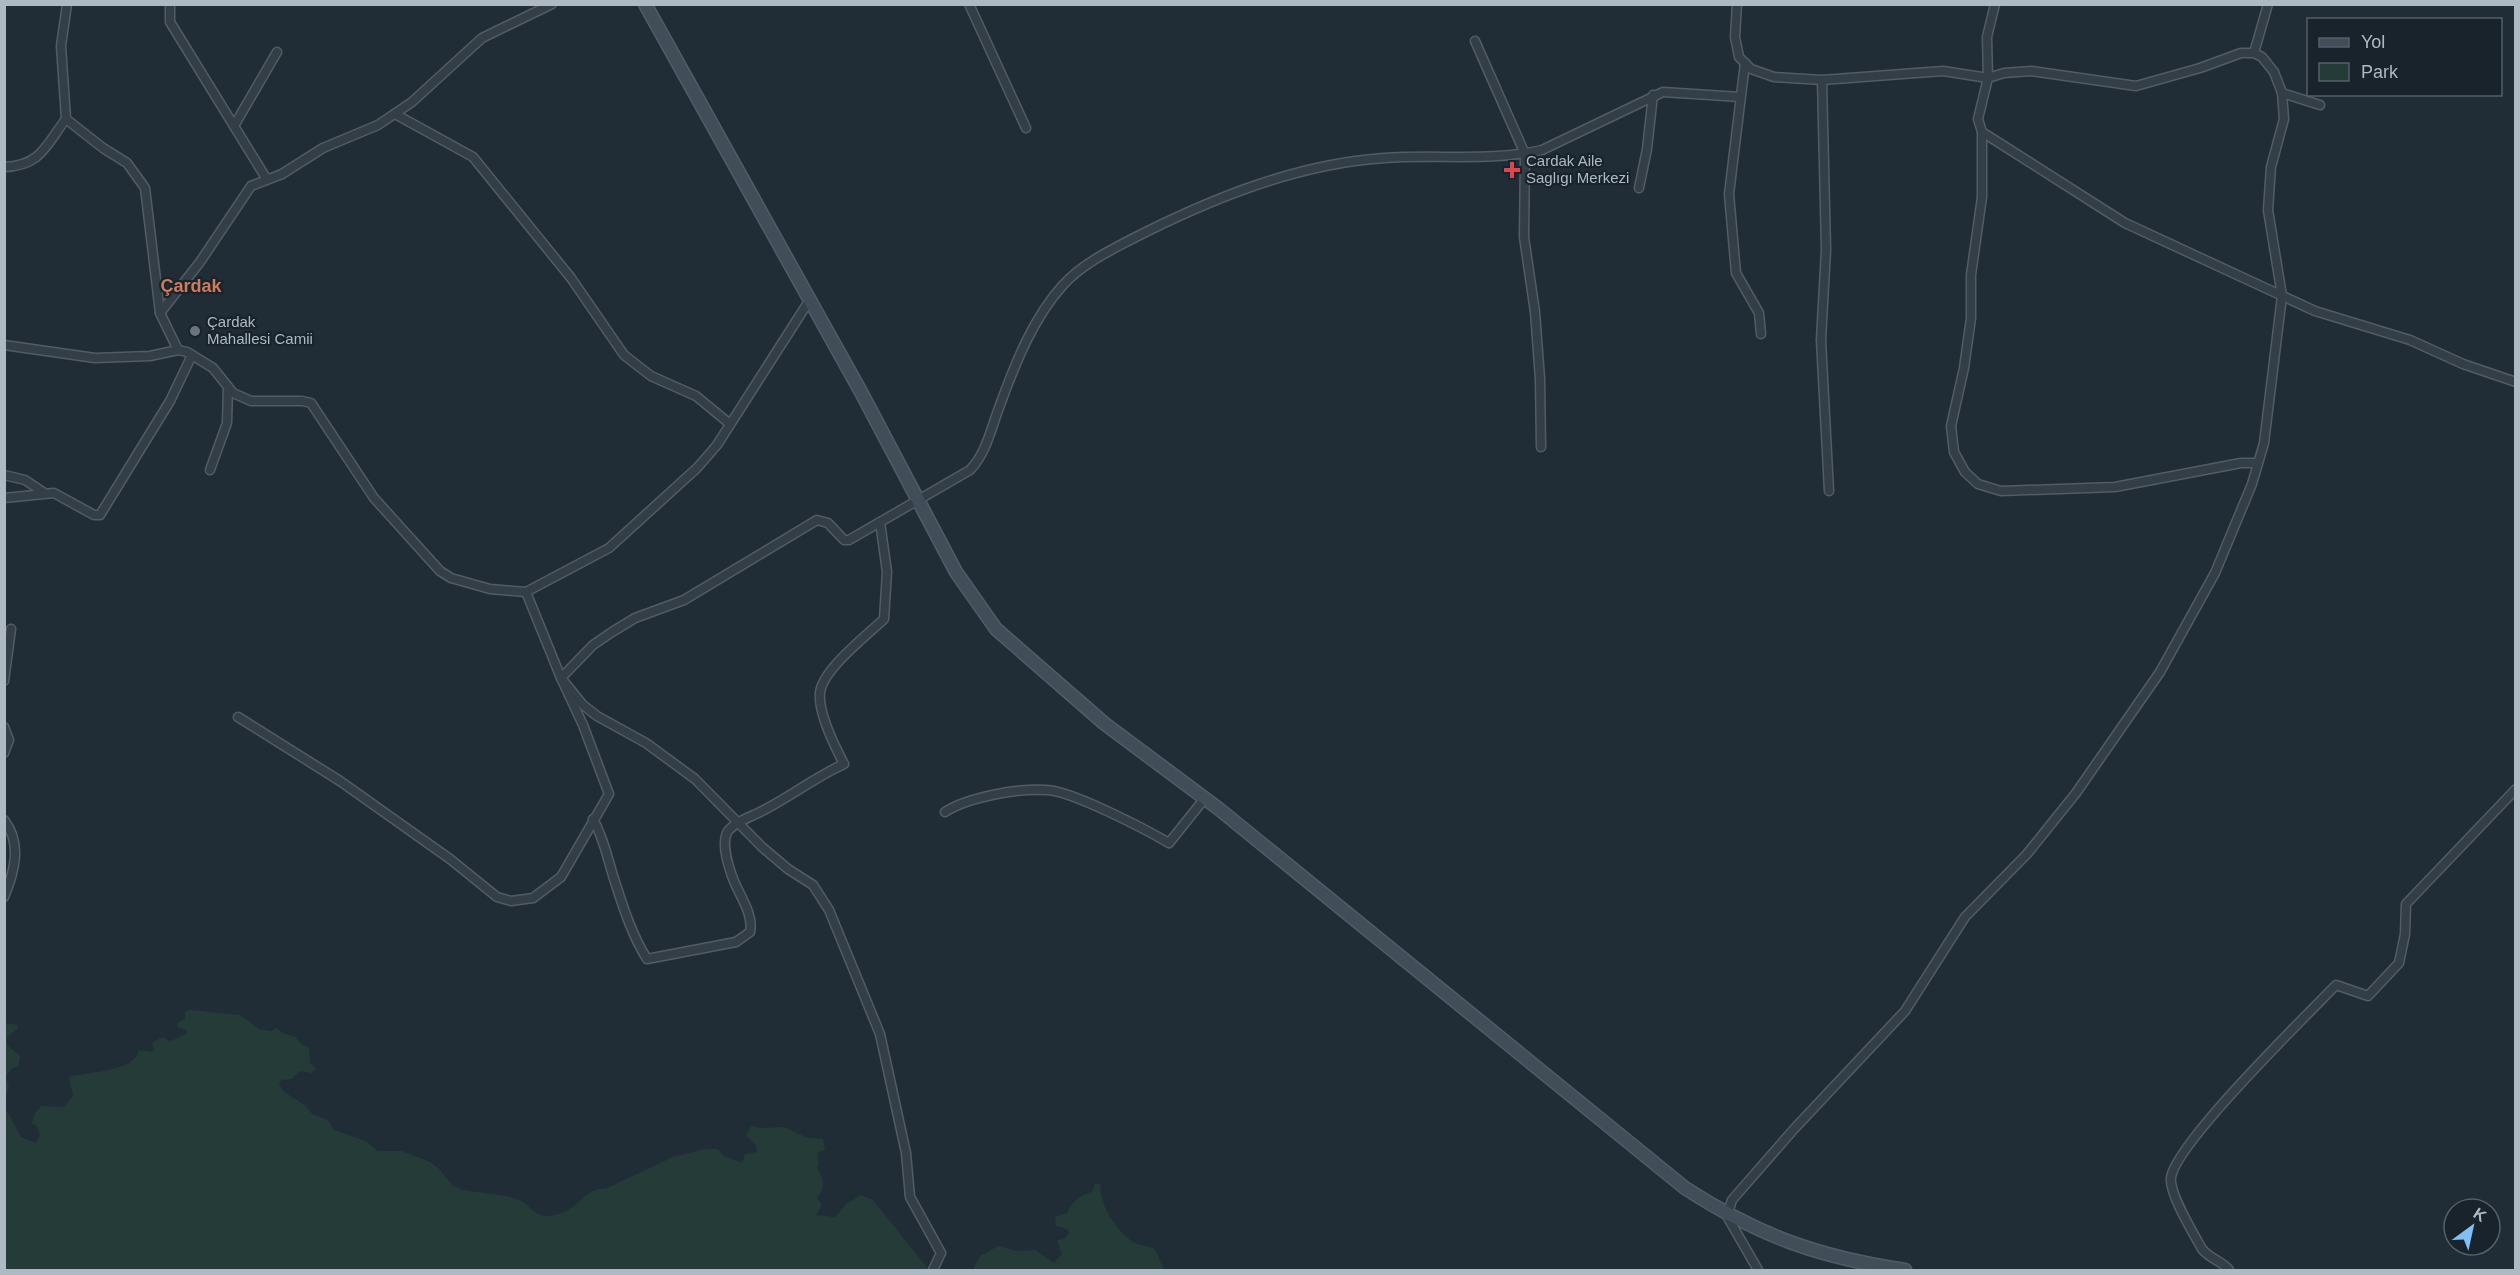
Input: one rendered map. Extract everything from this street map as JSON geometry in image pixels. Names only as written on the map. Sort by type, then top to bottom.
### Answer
[{"type":"main road","points":[[645,4],[956,572],[996,629],[1105,724],[1205,798],[1685,1188],[1727,1216],[1784,1242],[1847,1261],[1905,1270]]},
{"type":"street","points":[[4,167],[24,166],[38,156],[66,119],[61,46],[67,4]]},
{"type":"street","points":[[170,4],[170,22],[267,178]]},
{"type":"street","points":[[159,313],[200,262],[251,186],[282,174],[323,148],[378,125],[412,102],[482,38],[552,4]]},
{"type":"street","points":[[969,4],[1026,128]]},
{"type":"street","points":[[1737,4],[1736,45],[1739,57],[1762,75],[1822,80],[1943,71],[1988,78],[2031,71],[2136,86],[2200,68],[2241,53],[2254,53],[2262,57],[2274,72],[2282,93],[2284,119],[2271,167],[2268,210],[2282,296],[2264,443],[2215,573],[2160,672],[2083,784],[2026,854],[1965,917],[1905,1011],[1794,1129],[1732,1200],[1727,1216],[1758,1270]]},
{"type":"street","points":[[1995,4],[1987,38],[1988,78],[1978,119],[1982,132],[1982,197],[1971,275],[1971,318],[1964,369],[1951,426],[1954,452],[1965,472],[1978,484],[2001,491],[2115,487],[2241,463],[2258,464]]},
{"type":"street","points":[[2254,53],[2268,4]]},
{"type":"street","points":[[1475,41],[1525,154],[1524,237],[1537,334],[1541,447]]},
{"type":"street","points":[[234,126],[277,52]]},
{"type":"street","points":[[1744,63],[1729,194],[1736,273],[1759,313],[1761,334]]},
{"type":"street","points":[[1822,80],[1826,250],[1821,340],[1828,491]]},
{"type":"street","points":[[561,678],[593,645],[612,632],[635,618],[684,600],[817,520],[828,523],[844,540],[849,540],[957,480],[979,460],[1008,384],[1034,327],[1064,284],[1098,257],[1216,199],[1320,168],[1383,158],[1467,158],[1525,154],[1542,150],[1663,92],[1740,97]]},
{"type":"street","points":[[2282,93],[2320,105]]},
{"type":"street","points":[[1639,188],[1647,149],[1653,95]]},
{"type":"street","points":[[395,114],[473,157],[571,278],[632,362],[651,376],[696,396],[730,424]]},
{"type":"street","points":[[66,119],[96,144],[127,163],[145,188],[159,313],[178,350]]},
{"type":"street","points":[[1982,132],[2125,223],[2315,311],[2410,340],[2463,364],[2516,382]]},
{"type":"street","points":[[4,345],[95,358],[150,357],[178,350],[192,355],[213,368],[233,393],[251,401],[302,401],[310,404],[374,498],[440,572],[490,589],[526,592],[609,548],[697,468],[730,424],[809,301]]},
{"type":"street","points":[[4,498],[43,492],[54,493],[94,515],[100,514],[170,401],[192,355]]},
{"type":"street","points":[[210,470],[226,423],[228,387]]},
{"type":"street","points":[[4,474],[25,480],[43,492]]},
{"type":"street","points":[[593,819],[603,836],[619,895],[647,959],[736,942],[750,932],[752,923],[732,876],[725,846],[728,831],[739,822],[777,804],[826,772],[844,764],[829,735],[820,693],[831,670],[884,619],[887,572],[880,522]]},
{"type":"street","points":[[238,717],[331,775],[450,859],[497,897],[511,901],[533,898],[561,877],[609,794],[583,725],[526,592]]},
{"type":"street","points":[[4,681],[11,629]]},
{"type":"street","points":[[561,678],[583,705],[597,716],[646,743],[695,779],[788,869],[813,885],[829,910],[880,1034],[906,1153],[910,1197],[941,1253],[933,1270]]},
{"type":"street","points":[[4,728],[9,740],[4,753]]},
{"type":"street","points":[[945,812],[957,804],[1009,793],[1049,789],[1124,819],[1169,843],[1205,798]]},
{"type":"street","points":[[2229,1270],[2221,1262],[2209,1257],[2202,1249],[2171,1186],[2174,1166],[2244,1081],[2336,985],[2368,996],[2399,963],[2405,934],[2406,904],[2516,789]]},
{"type":"street","points":[[4,820],[14,832],[17,846],[4,897]]},
{"type":"green space","points":[[189,1010],[240,1015],[259,1029],[271,1031],[276,1028],[296,1037],[301,1044],[309,1048],[310,1063],[316,1069],[311,1073],[300,1071],[292,1079],[281,1080],[279,1085],[283,1091],[306,1106],[312,1114],[328,1120],[334,1130],[366,1141],[378,1151],[402,1151],[430,1162],[453,1186],[460,1189],[512,1198],[523,1202],[542,1215],[547,1216],[566,1211],[591,1192],[605,1189],[675,1156],[718,1149],[724,1156],[742,1163],[745,1154],[757,1152],[756,1145],[746,1135],[751,1126],[784,1127],[808,1138],[823,1139],[825,1150],[817,1153],[819,1163],[817,1168],[823,1183],[817,1198],[822,1205],[816,1215],[835,1217],[846,1204],[861,1195],[873,1200],[929,1270],[5,1270],[4,1106],[21,1137],[36,1143],[40,1135],[37,1126],[32,1124],[35,1113],[41,1106],[64,1107],[73,1096],[69,1077],[120,1067],[136,1057],[139,1050],[151,1052],[154,1050],[152,1043],[162,1037],[170,1041],[185,1035],[187,1031],[178,1027],[177,1023],[185,1019],[185,1012]]},
{"type":"green space","points":[[5,1023],[18,1025],[17,1029],[7,1037],[7,1045],[20,1056],[18,1066],[11,1069],[5,1078]]},
{"type":"green space","points":[[5,1078],[9,1085],[5,1101]]},
{"type":"green space","points":[[1095,1184],[1100,1184],[1106,1208],[1120,1230],[1135,1243],[1155,1249],[1164,1270],[973,1270],[980,1256],[998,1246],[1017,1251],[1035,1250],[1054,1263],[1062,1254],[1057,1240],[1064,1239],[1069,1233],[1067,1229],[1056,1226],[1055,1217],[1067,1213],[1077,1200],[1092,1192]]},
{"type":"place","name":"Cardak Aile Saglıgı Merkezi","points":[[1512,170]]},
{"type":"place","name":"Çardak Mahallesi Camii","points":[[195,331]]},
{"type":"district","name":"Çardak","points":[[191,286]]}]
